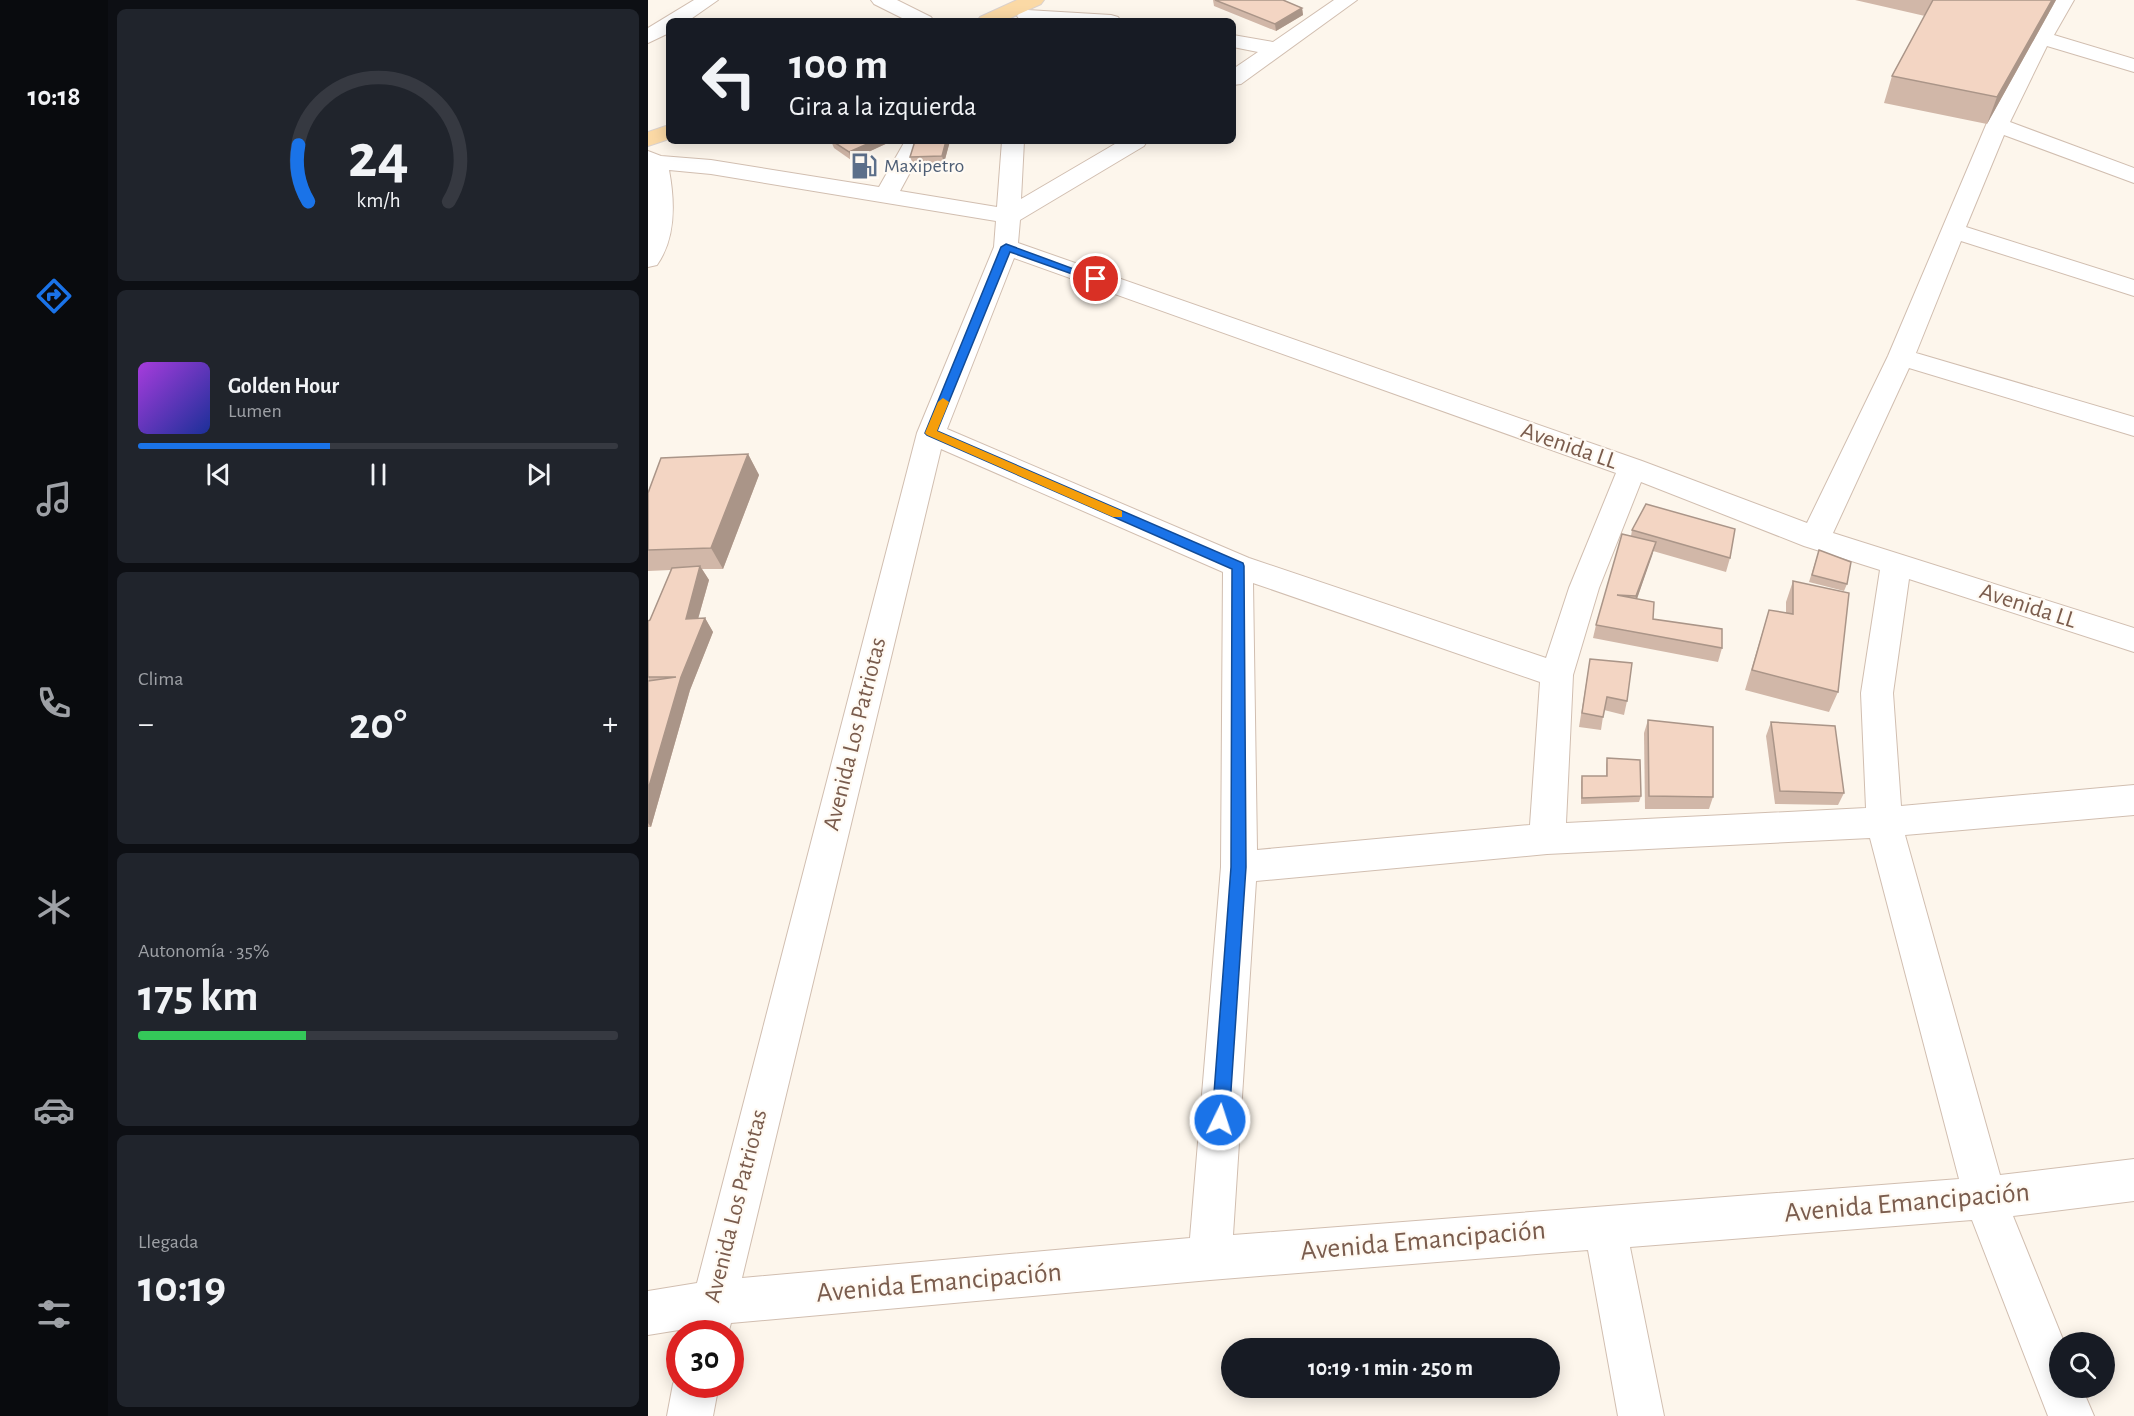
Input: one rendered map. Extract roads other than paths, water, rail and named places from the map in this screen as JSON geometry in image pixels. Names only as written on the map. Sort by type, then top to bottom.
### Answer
[{"type":"main road","points":[[999,18],[1030,10]]},
{"type":"main road","points":[[648,139],[666,133]]},
{"type":"street","points":[[679,18],[708,0]]},
{"type":"street","points":[[881,0],[918,18]]},
{"type":"street","points":[[1236,77],[1347,0]]},
{"type":"street","points":[[1815,538],[1900,357],[1997,125],[2040,37],[2064,0]]},
{"type":"street","points":[[1030,10],[1089,18]]},
{"type":"street","points":[[648,37],[666,26]]},
{"type":"street","points":[[2040,37],[2134,66]]},
{"type":"street","points":[[1236,42],[1277,49]]},
{"type":"street","points":[[1997,125],[2134,176]]},
{"type":"street","points":[[886,195],[914,144]]},
{"type":"street","name":"Avenida Los Patriotas","points":[[709,1318],[931,433],[1008,232],[1013,144]]},
{"type":"street","points":[[1008,232],[1132,144]]},
{"type":"street","points":[[648,260],[656,241],[663,201],[652,160]]},
{"type":"street","name":"Avenida LL","points":[[652,160],[711,167],[886,195],[1008,232],[1815,538],[2134,640]]},
{"type":"street","points":[[1952,231],[2134,288]]},
{"type":"street","points":[[1900,357],[2134,427]]},
{"type":"street","points":[[931,433],[1238,566],[1557,675]]},
{"type":"street","points":[[1547,839],[1557,675],[1584,588],[1632,468]]},
{"type":"street","points":[[1896,564],[1877,693],[1884,822],[1984,1198],[2070,1416]]},
{"type":"street","points":[[1210,1258],[1239,867],[1238,566]]},
{"type":"street","points":[[1239,867],[1547,839],[1884,822],[2134,800]]},
{"type":"street","name":"Avenida Emancipación","points":[[648,1313],[709,1318],[1210,1258],[1984,1198],[2134,1180]]},
{"type":"street","points":[[1605,1227],[1641,1416]]},
{"type":"street","points":[[690,1416],[693,1398]]},
{"type":"place","name":"Maxipetro","points":[[864,166]]}]
